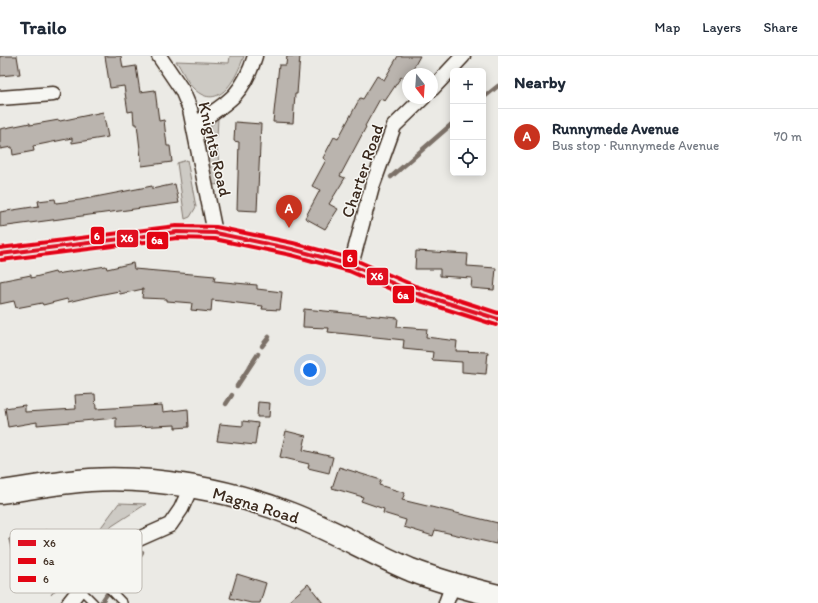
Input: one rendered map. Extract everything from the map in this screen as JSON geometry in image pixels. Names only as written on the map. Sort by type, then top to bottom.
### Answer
[{"type":"main road","name":"Magna Road","points":[[0,492],[55,484],[120,480],[191,488],[244,498],[291,514],[412,570],[449,593],[498,596]]},
{"type":"street","name":"Knights Road","points":[[159,56],[182,90],[194,125],[215,233]]},
{"type":"street","points":[[194,125],[220,108],[235,95],[247,80],[254,56]]},
{"type":"street","points":[[438,83],[463,56]]},
{"type":"street","points":[[0,98],[53,94]]},
{"type":"street","name":"Charter Road","points":[[351,265],[372,187],[394,126],[417,104]]},
{"type":"street","points":[[0,254],[177,232],[215,233],[292,249],[351,265],[413,292],[498,319]]},
{"type":"street","points":[[142,538],[170,525],[181,509],[191,488]]},
{"type":"street","points":[[69,603],[77,593]]},
{"type":"lane","points":[[84,593],[94,603]]},
{"type":"lane","points":[[113,593],[123,603]]},
{"type":"shaded area","points":[[230,56],[244,56],[232,82],[226,89],[212,97],[203,95],[189,84],[176,61],[229,63]]},
{"type":"shaded area","points":[[218,118],[217,138],[205,138],[206,131]]},
{"type":"shaded area","points":[[217,148],[222,184],[213,185],[205,149]]},
{"type":"shaded area","points":[[187,160],[196,207],[190,217],[185,219],[177,163]]},
{"type":"shaded area","points":[[119,503],[146,504],[109,529],[100,529]]},
{"type":"building","points":[[0,56],[17,56],[20,74],[0,76]]},
{"type":"building","points":[[105,56],[121,56],[123,68],[136,66],[140,92],[155,90],[159,121],[164,120],[167,146],[170,146],[172,162],[142,166],[137,124],[134,124],[133,111],[128,112],[124,86],[110,88]]},
{"type":"building","points":[[287,56],[300,56],[293,123],[273,122],[279,65],[286,65]]},
{"type":"building","points":[[398,56],[420,56],[413,68],[402,68],[402,78],[401,77],[385,101],[380,99],[365,126],[366,127],[340,176],[345,178],[329,204],[338,209],[325,229],[305,218],[320,190],[312,186],[326,160],[323,158],[334,137],[338,139],[360,98],[363,99],[377,76],[384,80]]},
{"type":"building","points":[[103,112],[108,137],[72,143],[72,138],[33,146],[34,151],[13,155],[12,147],[0,149],[0,129],[30,123],[30,125],[60,121]]},
{"type":"building","points":[[235,122],[261,124],[257,211],[237,210],[239,142],[234,141]]},
{"type":"building","points":[[175,184],[179,203],[0,227],[0,212],[39,206],[38,201],[55,199],[56,203],[80,200],[152,186],[152,189]]},
{"type":"building","points":[[416,251],[468,254],[467,266],[496,268],[494,290],[471,288],[472,278],[440,276],[440,269],[415,269]]},
{"type":"building","points":[[133,263],[134,269],[215,276],[214,281],[257,285],[257,289],[282,292],[280,310],[262,309],[263,306],[212,300],[211,312],[191,310],[192,303],[167,301],[167,299],[142,298],[143,289],[120,294],[119,291],[68,302],[67,299],[43,305],[42,303],[16,308],[14,301],[0,304],[0,281],[31,275],[31,278],[55,272],[56,274],[106,266],[107,269]]},
{"type":"building","points":[[304,309],[398,318],[397,327],[427,329],[426,337],[457,341],[456,351],[488,352],[486,374],[462,372],[462,362],[432,360],[433,352],[403,349],[404,340],[328,332],[329,328],[303,327]]},
{"type":"building","points":[[95,394],[96,409],[162,405],[163,412],[188,409],[189,427],[175,428],[175,425],[116,428],[116,418],[37,425],[37,422],[8,427],[5,408],[25,405],[25,412],[76,409],[75,395]]},
{"type":"building","points":[[258,402],[270,403],[269,417],[257,417]]},
{"type":"building","points":[[243,421],[258,423],[255,445],[217,441],[220,424],[243,426]]},
{"type":"building","points":[[286,431],[306,436],[303,450],[333,457],[329,473],[308,468],[309,464],[280,457]]},
{"type":"building","points":[[339,467],[381,480],[379,485],[405,493],[402,500],[498,523],[498,537],[496,544],[435,530],[433,536],[404,527],[406,520],[383,513],[384,509],[361,501],[363,497],[332,488]]},
{"type":"building","points":[[237,574],[266,583],[260,603],[251,603],[230,598]]},
{"type":"building","points":[[308,584],[323,603],[287,603]]},
{"type":"waterway","points":[[486,96],[498,86]]},
{"type":"waterway","points":[[391,177],[450,126]]},
{"type":"waterway","points":[[262,346],[269,337]]},
{"type":"waterway","points":[[237,386],[258,354]]},
{"type":"waterway","points":[[226,404],[232,395]]},
{"type":"waterway","points":[[101,603],[108,593]]},
{"type":"transit line","name":"6","points":[[0,248],[176,226],[216,227],[293,243],[353,259],[415,286],[498,313]]},
{"type":"transit line","name":"X6","points":[[0,254],[177,232],[215,233],[292,249],[351,265],[413,292],[498,319]]},
{"type":"transit line","name":"6a","points":[[1,260],[177,238],[214,239],[291,255],[349,271],[411,298],[496,325]]},
{"type":"place","name":"Runnymede Avenue","points":[[289,228]]}]
